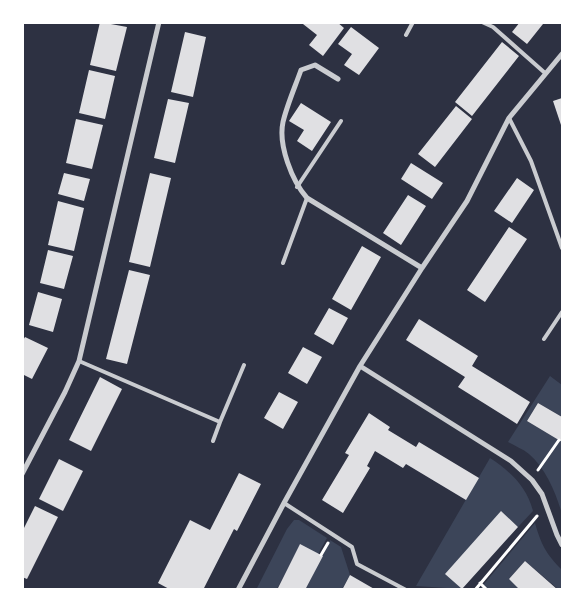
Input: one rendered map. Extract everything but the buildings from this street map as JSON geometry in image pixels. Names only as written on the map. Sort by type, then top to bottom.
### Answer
[{"type":"street","points":[[22,474],[79,361],[159,22]]},
{"type":"street","points":[[238,590],[360,366],[467,201],[509,118],[562,54]]},
{"type":"street","points":[[338,79],[315,65],[301,70],[283,123],[285,153],[297,187],[307,198],[422,268]]},
{"type":"street","points":[[360,366],[511,461],[532,480],[542,494],[562,545]]},
{"type":"lane","points":[[406,35],[413,22]]},
{"type":"lane","points":[[482,22],[492,27],[545,73]]},
{"type":"lane","points":[[509,118],[531,161],[562,248]]},
{"type":"lane","points":[[297,187],[341,121]]},
{"type":"lane","points":[[283,263],[307,198]]},
{"type":"lane","points":[[544,339],[562,312]]},
{"type":"lane","points":[[79,361],[220,422]]},
{"type":"lane","points":[[213,441],[244,365]]},
{"type":"lane","points":[[284,503],[352,547],[357,564],[406,590]]},
{"type":"path","points":[[532,480],[558,440]]},
{"type":"path","points":[[475,590],[546,506]]},
{"type":"path","points":[[480,583],[487,590]]},
{"type":"shaded area","points":[[550,376],[562,385],[562,417],[538,403],[527,421],[562,442],[562,514],[557,498],[545,474],[535,460],[527,452],[508,442]]},
{"type":"shaded area","points":[[490,458],[517,480],[527,494],[533,511],[518,527],[502,512],[446,574],[462,589],[416,586]]},
{"type":"shaded area","points":[[294,520],[299,520],[327,538],[318,554],[300,545],[277,589],[256,590],[287,529]]},
{"type":"shaded area","points":[[535,523],[545,548],[562,570],[562,589],[558,589],[525,561],[509,579],[520,589],[479,590]]},
{"type":"shaded area","points":[[330,540],[341,547],[350,575],[342,589],[305,590]]}]
